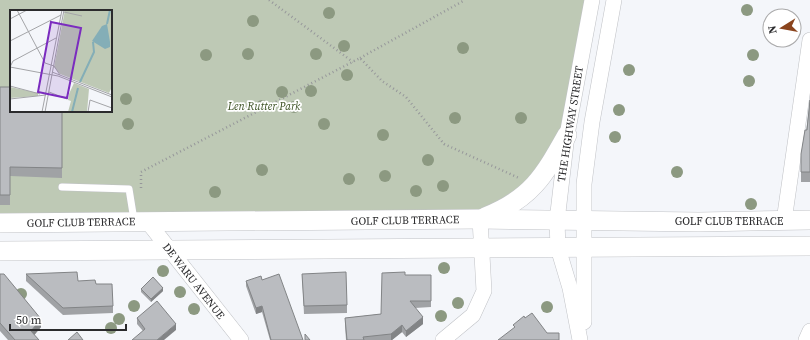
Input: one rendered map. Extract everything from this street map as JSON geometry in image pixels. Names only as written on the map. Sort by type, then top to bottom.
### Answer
[{"type":"street","name":"THE HIGHWAY STREET","points":[[580,340],[570,288],[558,248],[557,221],[567,135],[592,0]]},
{"type":"street","name":"THE HIGHWAY STREET","points":[[584,340],[583,219],[588,149],[614,0]]},
{"type":"street","points":[[784,221],[810,40]]},
{"type":"street","points":[[443,340],[467,322],[478,306],[484,291],[484,264],[481,249],[480,219],[506,208],[530,190],[547,171],[567,135]]},
{"type":"street","name":"GOLF CLUB TERRACE","points":[[0,223],[480,219],[557,221],[583,219],[699,222],[810,220]]},
{"type":"street","name":"DE WARU AVENUE","points":[[141,221],[169,251],[241,340]]},
{"type":"street","points":[[0,251],[810,246]]},
{"type":"street","points":[[806,340],[810,331]]},
{"type":"lane","points":[[62,187],[129,189],[141,221]]},
{"type":"path","points":[[269,0],[353,62]]},
{"type":"path","points":[[141,193],[141,172],[353,62],[465,0]]},
{"type":"path","points":[[360,58],[382,81],[406,97],[444,144],[518,177],[530,190]]},
{"type":"green space","name":"Len Rutter Park","points":[[0,0],[587,0],[561,134],[542,168],[491,210],[0,215]]},
{"type":"building","points":[[0,87],[10,87],[10,112],[62,112],[62,168],[10,167],[10,195],[0,195]]},
{"type":"building","points":[[810,100],[810,172],[801,172],[801,154],[805,130],[807,130]]},
{"type":"building","points":[[77,272],[78,281],[95,280],[96,284],[112,284],[113,306],[63,308],[26,274]]},
{"type":"building","points":[[346,272],[347,305],[304,306],[302,274]]},
{"type":"building","points":[[405,272],[405,275],[431,275],[431,301],[410,301],[423,317],[406,331],[402,325],[391,334],[363,337],[364,340],[347,340],[345,318],[381,314],[382,273]]},
{"type":"building","points":[[0,274],[4,274],[41,319],[31,331],[39,340],[15,340],[0,323]]},
{"type":"building","points":[[279,274],[303,340],[271,340],[262,306],[256,308],[246,281],[261,276],[262,280]]},
{"type":"building","points":[[153,277],[163,288],[151,299],[141,289]]},
{"type":"building","points":[[157,301],[176,324],[157,340],[132,340],[145,329],[137,318]]},
{"type":"building","points":[[532,313],[547,333],[559,333],[559,340],[498,340],[515,327],[513,325],[524,316],[525,318]]},
{"type":"building","points":[[77,332],[83,340],[68,340]]},
{"type":"building","points":[[305,334],[310,340],[305,340]]}]
